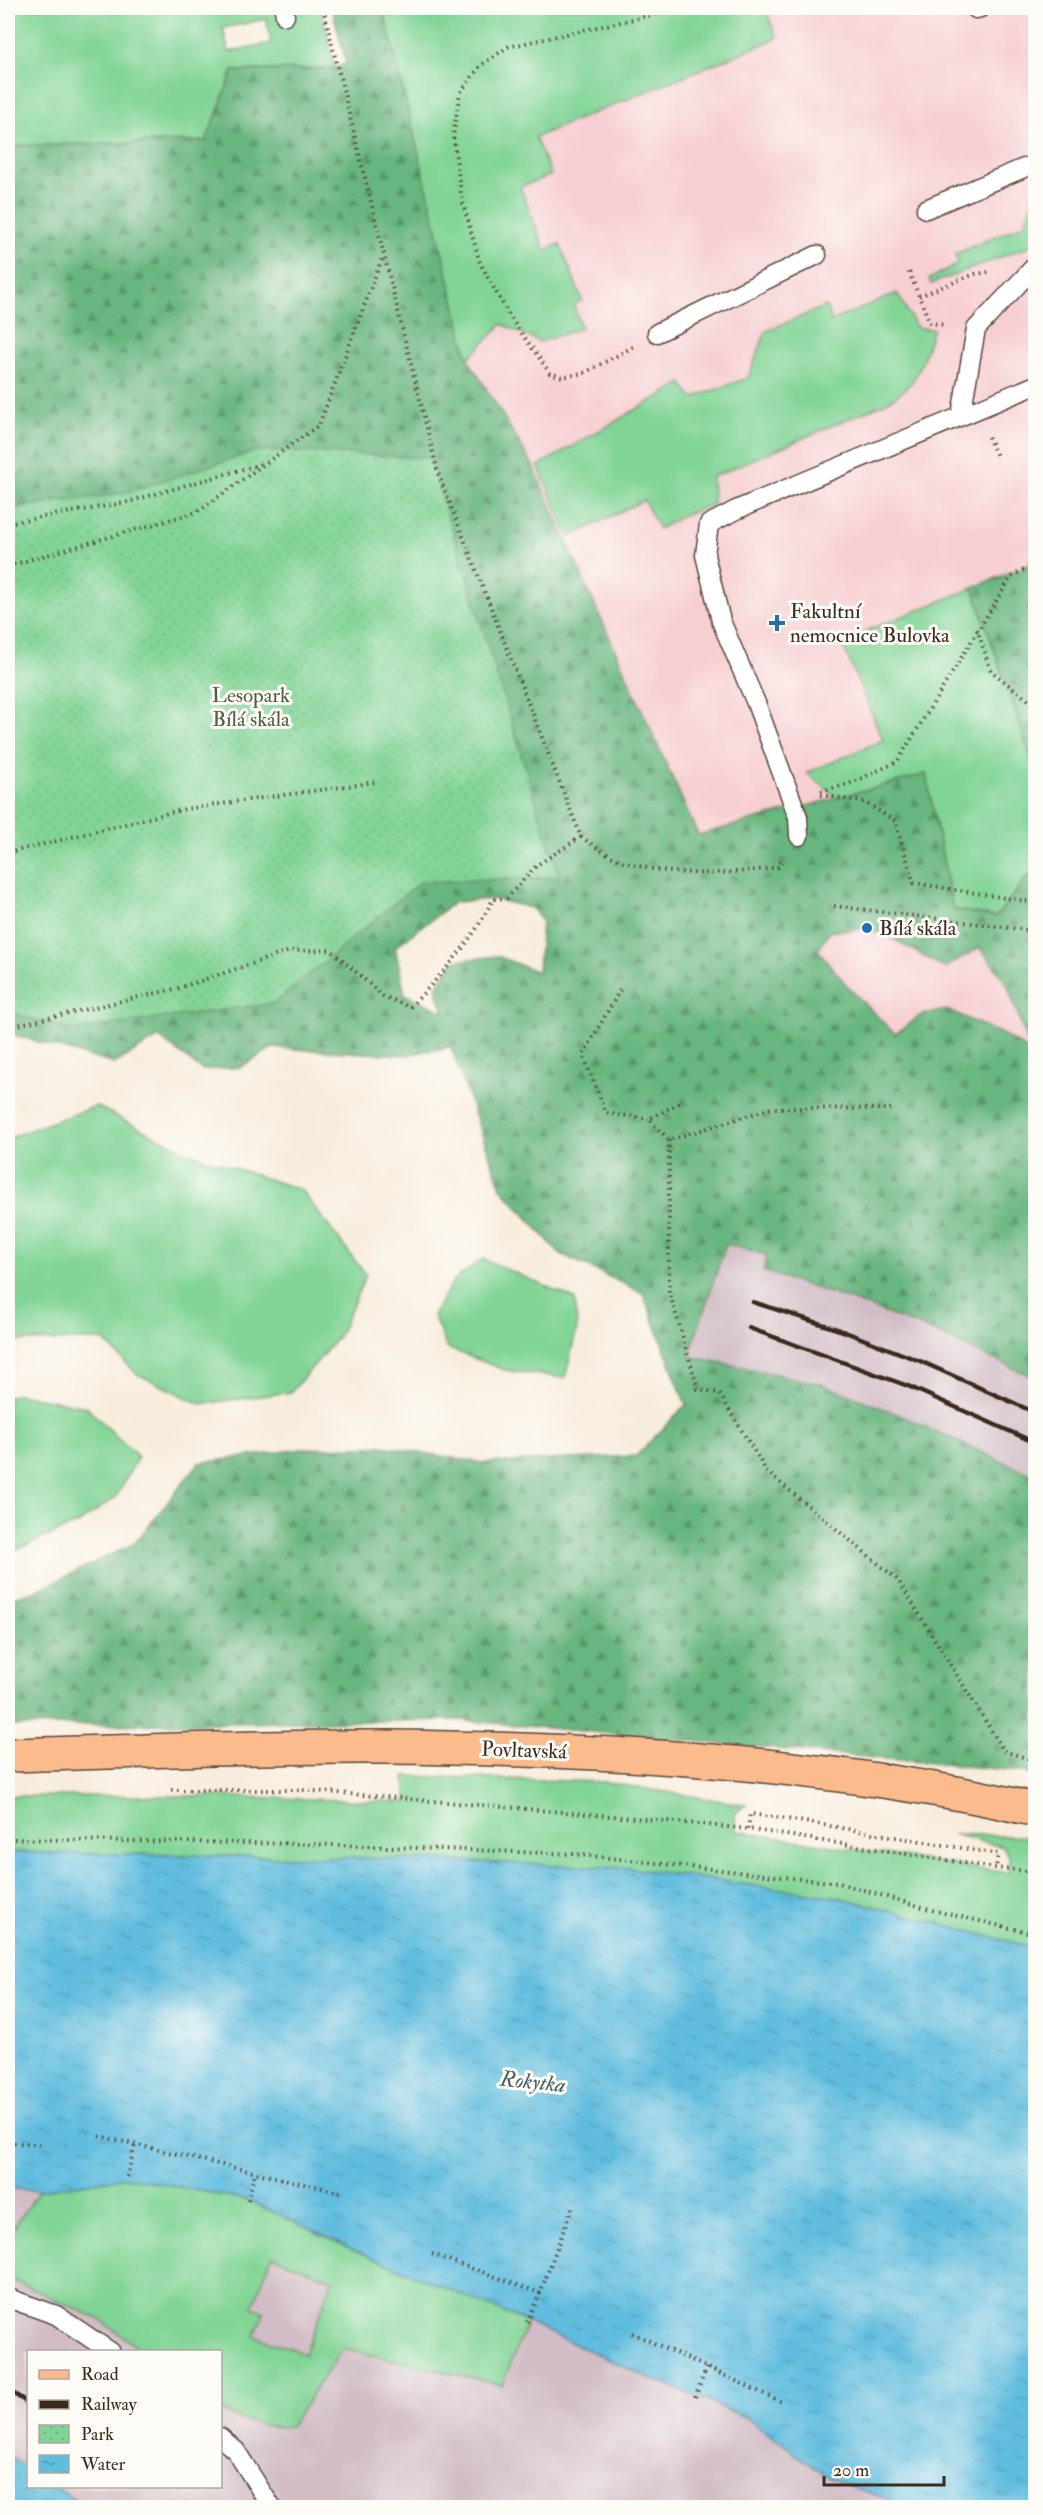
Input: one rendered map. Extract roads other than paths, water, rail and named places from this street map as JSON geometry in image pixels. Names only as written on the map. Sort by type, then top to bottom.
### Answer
[{"type":"main road","name":"Povltavská","points":[[8,1755],[379,1747],[557,1750],[699,1759],[870,1778],[988,1798],[1035,1810]]},
{"type":"lane","points":[[926,209],[1035,163]]},
{"type":"lane","points":[[657,333],[817,255]]},
{"type":"lane","points":[[961,415],[976,329],[1035,265]]},
{"type":"lane","points":[[799,836],[798,817],[791,797],[756,703],[721,621],[705,555],[709,524],[736,510],[1035,385]]},
{"type":"lane","points":[[8,2298],[56,2315],[108,2350]]},
{"type":"lane","points":[[222,2439],[236,2451],[272,2508]]},
{"type":"water","name":"Rokytka","points":[[8,1852],[401,1859],[628,1868],[837,1897],[1035,1948],[1035,2507],[902,2507],[895,2502],[831,2479],[747,2418],[350,2248],[248,2200],[127,2177],[39,2190],[8,2189]]},
{"type":"water","points":[[8,2455],[27,2468],[27,2488],[57,2488],[86,2507],[8,2507]]},
{"type":"railway","points":[[753,1302],[840,1330],[920,1361],[1036,1413]]},
{"type":"railway","points":[[749,1328],[908,1386],[1036,1443]]},
{"type":"railway","points":[[8,2390],[27,2402]]},
{"type":"place","name":"Fakultní nemocnice Bulovka","points":[[777,623]]},
{"type":"place","name":"Bílá skála","points":[[867,928]]},
{"type":"park label","name":"Lesopark Bílá skála","points":[[251,707]]}]
